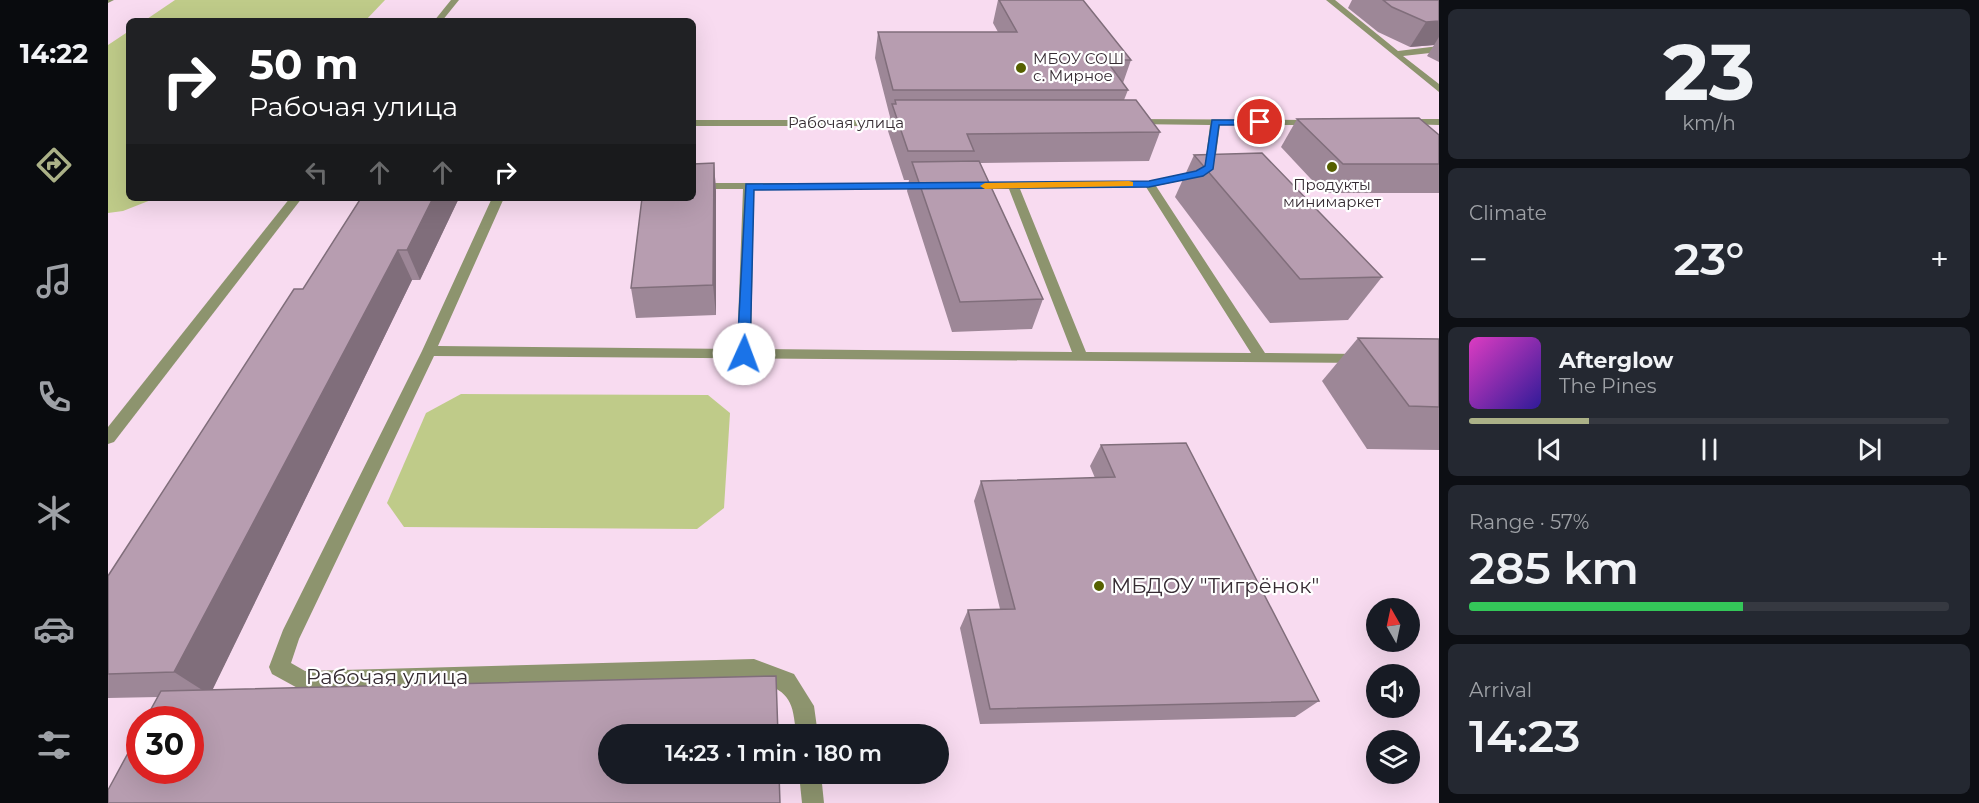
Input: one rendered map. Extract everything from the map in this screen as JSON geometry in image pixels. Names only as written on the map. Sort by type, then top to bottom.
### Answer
[{"type":"street","points":[[440,18],[455,0]]},
{"type":"street","points":[[1329,0],[1439,89]]},
{"type":"street","points":[[1396,54],[1439,49]]},
{"type":"street","points":[[1120,122],[1321,122]]},
{"type":"street","points":[[696,186],[1149,184],[1199,174],[1210,167],[1215,122]]},
{"type":"street","points":[[1392,122],[1439,122]]},
{"type":"street","name":"Рабочая улица","points":[[696,123],[918,123]]},
{"type":"street","points":[[1149,184],[1261,358]]},
{"type":"street","points":[[1013,186],[1081,356]]},
{"type":"street","points":[[744,354],[749,187]]},
{"type":"street","points":[[108,438],[294,201]]},
{"type":"street","name":"Рабочая улица","points":[[497,201],[429,351],[290,637],[279,667],[303,681],[754,669],[787,681],[804,706],[806,724]]},
{"type":"street","points":[[429,351],[1380,359]]},
{"type":"street","points":[[811,784],[813,803]]},
{"type":"green space","points":[[175,0],[385,0],[368,18],[148,18]]},
{"type":"green space","points":[[126,33],[126,201],[148,201],[123,211],[108,213],[108,45]]},
{"type":"green space","points":[[461,394],[708,395],[730,413],[724,508],[697,529],[404,527],[387,503],[426,413]]},
{"type":"building","points":[[999,0],[1083,0],[1131,60],[1106,60],[1128,90],[893,90],[878,32],[1017,32]]},
{"type":"building","points":[[1383,0],[1439,0],[1439,21],[1426,22],[1392,7]]},
{"type":"building","points":[[895,100],[1136,100],[1160,132],[967,134],[974,151],[908,151],[892,104],[896,104]]},
{"type":"building","points":[[1419,118],[1439,135],[1439,164],[1343,164],[1297,119]]},
{"type":"building","points":[[1262,153],[1382,277],[1300,279],[1194,155]]},
{"type":"building","points":[[979,161],[1043,299],[960,302],[912,162]]},
{"type":"building","points":[[714,163],[713,285],[631,288],[642,201],[696,201],[696,164]]},
{"type":"building","points":[[359,201],[432,201],[407,250],[398,250],[174,672],[108,674],[108,576],[294,289],[303,289]]},
{"type":"building","points":[[1358,338],[1439,339],[1439,407],[1409,406]]},
{"type":"building","name":"МБДОУ \"Тигрёнок\"","points":[[1186,443],[1319,701],[990,709],[968,610],[1015,609],[981,481],[1115,477],[1101,445]]},
{"type":"building","points":[[776,676],[778,724],[598,724],[598,784],[779,784],[780,803],[108,803],[108,790],[126,757],[126,784],[204,784],[204,706],[153,706],[161,691]]},
{"type":"slow traffic","points":[[985,186],[1129,184]]},
{"type":"place","name":"МБОУ СОШ с. Мирное","points":[[1021,68]]},
{"type":"place","name":"Продукты минимаркет","points":[[1332,167]]},
{"type":"place","name":"МБДОУ \"Тигрёнок\"","points":[[1099,586]]},
{"type":"route","points":[[744,354],[749,187],[1149,184],[1199,174],[1210,167],[1215,122],[1260,122]]}]
